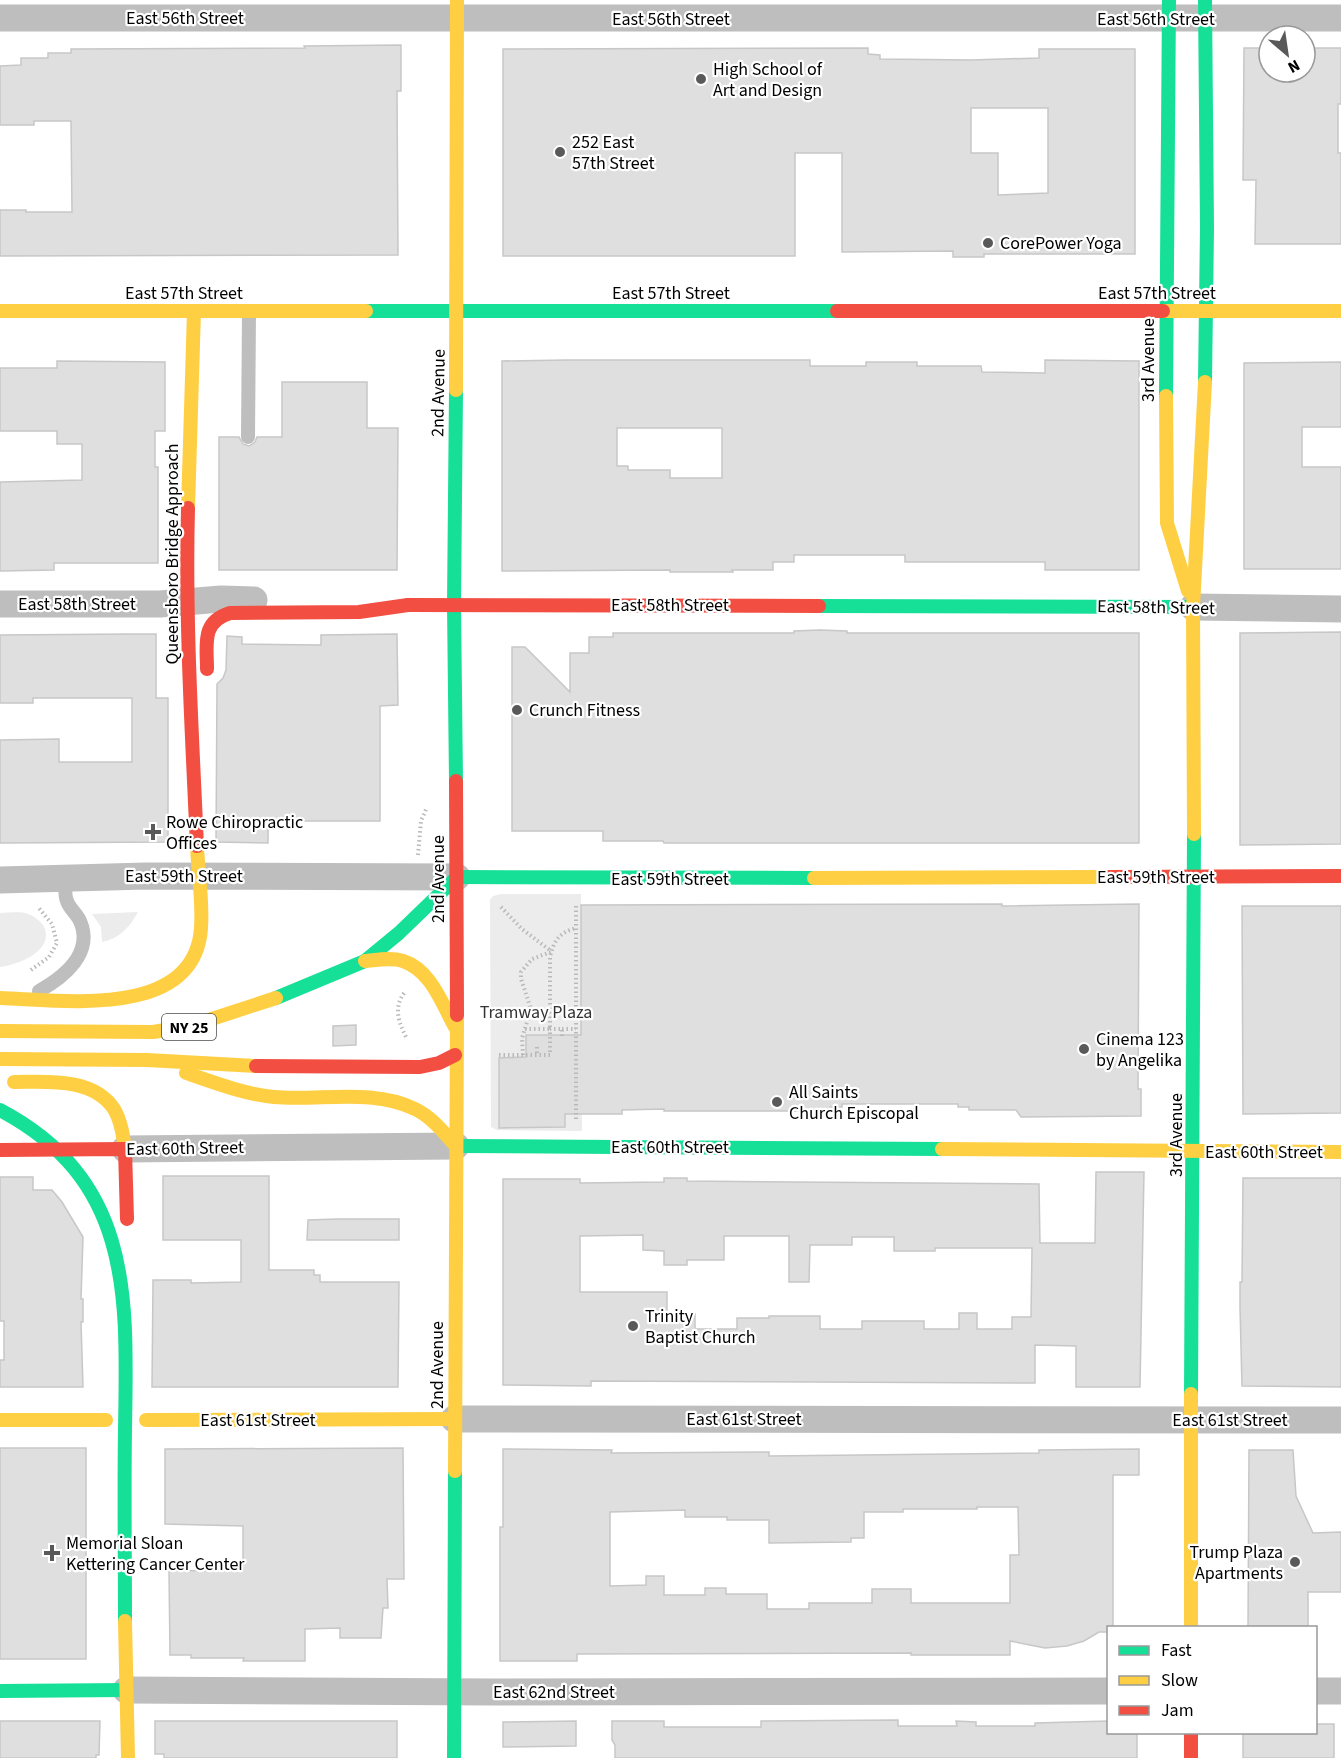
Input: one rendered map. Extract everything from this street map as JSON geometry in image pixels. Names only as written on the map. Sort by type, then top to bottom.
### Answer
[{"type":"main road","name":"3rd Avenue","points":[[1191,1626],[1190,1420],[1194,1152],[1193,607],[1200,524],[1205,379],[1205,9]]},
{"type":"main road","name":"2nd Avenue","points":[[454,1758],[457,877],[454,605],[457,10]]},
{"type":"main road","name":"3rd Avenue","points":[[1168,10],[1167,523],[1193,607]]},
{"type":"main road","name":"East 57th Street","points":[[0,311],[1341,311]]},
{"type":"main road","name":"Queensboro Bridge Approach","points":[[0,998],[79,1000],[130,998],[161,989],[178,976],[195,954],[201,929],[195,833],[187,602],[194,311]]},
{"type":"main road","points":[[1189,410],[1205,379]]},
{"type":"main road","points":[[1167,450],[1178,430]]},
{"type":"main road","name":"East 58th Street","points":[[408,605],[1193,607]]},
{"type":"main road","points":[[192,759],[204,685],[209,627],[214,618],[230,613],[359,612],[408,605]]},
{"type":"main road","name":"East 59th Street","points":[[457,877],[651,879],[1341,876]]},
{"type":"main road","name":"NY 25","points":[[0,1031],[135,1033],[190,1026],[289,994],[365,961],[399,933],[457,877]]},
{"type":"main road","name":"NY 25","points":[[365,961],[403,961],[416,968],[428,981],[455,1027]]},
{"type":"main road","points":[[147,1060],[274,1067],[420,1067],[439,1063],[455,1055]]},
{"type":"main road","name":"NY 25","points":[[0,1059],[147,1060],[251,1094],[401,1103],[424,1114],[456,1146]]},
{"type":"main road","points":[[0,1081],[70,1083],[94,1090],[112,1106],[123,1128],[127,1219]]},
{"type":"main road","points":[[0,1110],[32,1129],[75,1170],[95,1199],[112,1242],[120,1274],[125,1318],[128,1758]]},
{"type":"main road","name":"East 60th Street","points":[[456,1146],[1341,1152]]},
{"type":"main road","name":"East 60th Street","points":[[0,1150],[125,1149]]},
{"type":"main road","name":"East 61st Street","points":[[146,1420],[454,1419]]},
{"type":"main road","points":[[0,1420],[106,1420]]},
{"type":"main road","name":"East 62nd Street","points":[[0,1691],[126,1690]]},
{"type":"main road","points":[[1191,1734],[1191,1758]]},
{"type":"street","name":"East 56th Street","points":[[0,18],[143,9],[1205,9],[1341,18]]},
{"type":"street","name":"East 58th Street","points":[[0,604],[160,604],[221,599],[357,600],[408,605]]},
{"type":"street","name":"East 58th Street","points":[[1193,607],[1341,609]]},
{"type":"street","name":"East 59th Street","points":[[0,880],[457,877]]},
{"type":"street","name":"East 60th Street","points":[[125,1149],[456,1146]]},
{"type":"street","name":"East 61st Street","points":[[454,1419],[1341,1420]]},
{"type":"street","name":"East 62nd Street","points":[[126,1690],[1107,1691]]},
{"type":"street","points":[[1317,1691],[1341,1691]]},
{"type":"lane","points":[[248,437],[249,311]]},
{"type":"lane","points":[[0,1004],[21,999],[51,985],[69,969],[81,953],[83,928],[80,919],[67,902],[65,878]]},
{"type":"path","points":[[576,900],[576,1123]]},
{"type":"path","points":[[27,972],[49,957],[57,943],[52,924],[38,907]]},
{"type":"path","points":[[501,907],[522,929],[551,952]]},
{"type":"path","points":[[499,1055],[550,1054],[551,952],[556,937],[576,928]]},
{"type":"path","points":[[523,1055],[522,1038],[531,1009],[521,979],[521,972],[532,959],[551,952]]},
{"type":"path","points":[[406,990],[401,996],[397,1010],[407,1041]]},
{"type":"path","points":[[525,1029],[576,1029]]},
{"type":"path","points":[[562,1029],[562,1038]]},
{"type":"path","points":[[537,1047],[537,1055]]},
{"type":"green space","name":"Tramway Plaza","points":[[501,894],[581,894],[582,1131],[497,1130],[491,1127],[490,900],[493,896]]},
{"type":"green space","points":[[138,912],[123,932],[102,942],[101,927],[92,914]]},
{"type":"green space","points":[[0,913],[30,915],[43,925],[46,934],[45,942],[34,955],[0,967]]},
{"type":"building","points":[[401,45],[401,91],[397,91],[398,255],[0,256],[0,210],[72,212],[71,121],[34,121],[34,125],[0,125],[0,66],[21,65],[21,58],[48,58],[48,53],[71,53],[71,49],[305,48],[304,46]]},
{"type":"building","points":[[868,48],[868,54],[880,55],[880,59],[971,60],[1039,58],[1039,49],[1135,49],[1135,254],[984,254],[984,257],[953,257],[953,251],[842,252],[842,153],[795,153],[795,256],[503,256],[503,49]],"holes":[[[971,108],[1048,108],[1048,193],[998,195],[998,153],[971,153]]]},
{"type":"building","points":[[1244,48],[1257,48],[1257,84],[1317,84],[1317,48],[1341,48],[1338,153],[1341,153],[1341,244],[1255,244],[1256,180],[1243,180]]},
{"type":"building","points":[[810,360],[810,366],[866,366],[866,362],[917,362],[917,366],[981,366],[982,372],[1045,373],[1045,360],[1139,361],[1139,570],[1045,570],[1045,562],[905,562],[905,555],[794,555],[794,562],[773,562],[773,570],[732,570],[733,572],[502,571],[502,361]],"holes":[[[617,428],[722,428],[722,478],[670,478],[670,470],[628,470],[628,466],[617,466]]]},
{"type":"building","points":[[57,361],[165,362],[165,431],[155,431],[155,467],[158,467],[158,563],[54,563],[54,570],[0,571],[0,482],[82,480],[82,444],[57,444],[57,431],[0,431],[0,368],[57,368]]},
{"type":"building","points":[[1341,362],[1341,427],[1302,427],[1302,467],[1341,467],[1341,569],[1244,569],[1244,363]]},
{"type":"building","points":[[282,382],[367,382],[367,428],[398,428],[397,570],[219,570],[219,437],[239,437],[243,444],[249,446],[255,442],[257,437],[282,437]]},
{"type":"building","points":[[794,631],[847,631],[847,633],[1139,633],[1139,843],[664,843],[663,841],[603,841],[603,831],[512,831],[512,647],[525,647],[570,692],[570,653],[589,653],[589,637],[613,637],[613,633],[794,633]]},
{"type":"building","points":[[1341,632],[1341,844],[1240,845],[1240,633]]},
{"type":"building","points":[[156,634],[156,698],[168,698],[168,842],[0,843],[0,740],[59,739],[59,762],[132,762],[132,698],[33,698],[33,703],[0,703],[0,635]]},
{"type":"building","points":[[397,634],[398,705],[380,706],[380,821],[268,821],[268,843],[216,842],[217,684],[223,678],[226,670],[227,636],[242,637],[242,644],[321,645],[321,635]]},
{"type":"building","points":[[1002,904],[1002,906],[1139,904],[1138,1089],[1141,1089],[1141,1116],[1021,1117],[1016,1110],[969,1110],[969,1107],[958,1107],[958,1104],[842,1104],[842,1107],[830,1107],[830,1111],[622,1110],[622,1114],[565,1114],[565,1127],[499,1128],[499,1058],[526,1057],[526,1035],[581,1035],[581,905]]},
{"type":"building","points":[[1242,906],[1341,906],[1341,1113],[1243,1114]]},
{"type":"building","points":[[356,1025],[356,1045],[333,1046],[333,1026]]},
{"type":"building","points":[[1096,1172],[1144,1172],[1140,1387],[1076,1387],[1076,1346],[1035,1345],[1035,1383],[591,1381],[591,1386],[503,1385],[503,1179],[580,1179],[580,1183],[664,1182],[664,1178],[687,1178],[687,1181],[1039,1184],[1040,1243],[1095,1243]],"holes":[[[643,1235],[643,1250],[664,1251],[664,1265],[687,1265],[687,1260],[724,1260],[724,1236],[789,1236],[789,1282],[809,1282],[810,1245],[852,1245],[852,1237],[894,1237],[894,1251],[935,1251],[935,1248],[1032,1248],[1031,1317],[1012,1317],[1012,1329],[977,1329],[977,1313],[959,1313],[959,1329],[924,1329],[924,1321],[862,1321],[862,1329],[820,1329],[820,1316],[737,1318],[737,1329],[695,1329],[695,1314],[667,1314],[667,1292],[580,1292],[580,1236]]]},
{"type":"building","points":[[163,1176],[269,1176],[269,1270],[314,1270],[314,1275],[320,1275],[320,1282],[399,1282],[398,1387],[152,1387],[153,1280],[191,1280],[191,1283],[241,1282],[241,1240],[163,1240]]},
{"type":"building","points":[[0,1177],[33,1177],[33,1190],[52,1190],[83,1237],[81,1299],[83,1299],[83,1322],[81,1322],[83,1387],[0,1387],[0,1360],[4,1360],[4,1321],[0,1321]]},
{"type":"building","points":[[1243,1178],[1341,1178],[1341,1387],[1242,1386],[1240,1282],[1242,1282]]},
{"type":"building","points":[[399,1219],[399,1240],[307,1240],[308,1220]]},
{"type":"building","name":"Memorial Sloan Kettering Cancer Center","points":[[0,1448],[86,1448],[86,1659],[0,1659]]},
{"type":"building","points":[[403,1448],[404,1579],[387,1579],[388,1608],[383,1608],[381,1638],[340,1638],[340,1628],[305,1629],[305,1661],[243,1661],[244,1658],[191,1658],[191,1655],[170,1655],[169,1571],[243,1570],[243,1526],[165,1524],[165,1449]]},
{"type":"building","points":[[503,1449],[612,1450],[611,1453],[769,1452],[769,1456],[1039,1453],[1039,1450],[1139,1449],[1139,1475],[1113,1475],[1113,1626],[1107,1626],[1107,1632],[1099,1632],[1084,1641],[1067,1646],[1045,1648],[1010,1641],[1010,1655],[577,1654],[577,1661],[500,1661],[500,1527],[503,1527]],"holes":[[[1018,1507],[1019,1555],[1010,1555],[1010,1603],[911,1603],[911,1589],[872,1589],[872,1603],[809,1603],[809,1609],[767,1609],[767,1594],[726,1594],[726,1588],[705,1588],[705,1595],[664,1595],[664,1576],[646,1576],[646,1585],[610,1586],[610,1512],[685,1510],[685,1517],[769,1520],[769,1543],[851,1542],[851,1538],[864,1538],[864,1512]]]},
{"type":"building","name":"Trump Plaza Apartments","points":[[1249,1450],[1293,1450],[1296,1496],[1313,1533],[1341,1532],[1341,1592],[1308,1592],[1308,1626],[1248,1626]]},
{"type":"building","points":[[898,1720],[898,1726],[957,1726],[956,1721],[976,1722],[976,1726],[1035,1726],[1035,1723],[1107,1721],[1107,1734],[1137,1734],[1137,1758],[615,1758],[612,1721],[664,1721],[664,1727],[761,1727],[761,1721]]},
{"type":"building","points":[[0,1721],[100,1721],[99,1755],[96,1755],[96,1758],[0,1758]]},
{"type":"building","points":[[155,1721],[397,1721],[397,1758],[164,1758],[164,1754],[155,1754]]},
{"type":"building","points":[[576,1721],[576,1746],[503,1747],[503,1722]]},
{"type":"building","points":[[1317,1724],[1334,1724],[1334,1758],[1243,1758],[1243,1734],[1317,1734]]},
{"type":"traffic: fast","points":[[1166,396],[1169,0]]},
{"type":"traffic: fast","points":[[1205,0],[1207,228],[1205,382]]},
{"type":"traffic: fast","points":[[366,311],[837,311]]},
{"type":"traffic: fast","points":[[456,390],[454,605],[456,781]]},
{"type":"traffic: fast","points":[[819,606],[1193,607]]},
{"type":"traffic: fast","points":[[1191,1394],[1194,834]]},
{"type":"traffic: fast","points":[[457,877],[814,878]]},
{"type":"traffic: fast","points":[[276,998],[365,961],[399,933],[457,877]]},
{"type":"traffic: fast","points":[[0,1110],[44,1139],[76,1171],[99,1208],[114,1247],[122,1289],[125,1334],[125,1621]]},
{"type":"traffic: fast","points":[[456,1146],[942,1149]]},
{"type":"traffic: fast","points":[[454,1758],[455,1471]]},
{"type":"traffic: fast","points":[[0,1691],[126,1690]]},
{"type":"traffic: slow","points":[[456,390],[457,0]]},
{"type":"traffic: slow","points":[[0,311],[366,311]]},
{"type":"traffic: slow","points":[[188,508],[194,311]]},
{"type":"traffic: slow","points":[[1163,311],[1341,311]]},
{"type":"traffic: slow","points":[[1194,834],[1193,607],[1205,382]]},
{"type":"traffic: slow","points":[[1166,396],[1167,523],[1188,591]]},
{"type":"traffic: slow","points":[[0,998],[57,1001],[122,998],[151,991],[176,978],[193,958],[201,928],[197,846]]},
{"type":"traffic: slow","points":[[814,878],[1109,877]]},
{"type":"traffic: slow","points":[[365,961],[394,959],[413,965],[435,989],[455,1027]]},
{"type":"traffic: slow","points":[[0,1031],[153,1032],[190,1026],[276,998]]},
{"type":"traffic: slow","points":[[455,1471],[457,1015]]},
{"type":"traffic: slow","points":[[0,1059],[147,1060],[256,1066]]},
{"type":"traffic: slow","points":[[186,1073],[263,1096],[364,1097],[399,1103],[427,1116],[456,1146]]},
{"type":"traffic: slow","points":[[14,1082],[54,1082],[82,1086],[94,1091],[114,1109],[120,1123],[125,1149]]},
{"type":"traffic: slow","points":[[942,1149],[1341,1152]]},
{"type":"traffic: slow","points":[[1191,1394],[1191,1626]]},
{"type":"traffic: slow","points":[[146,1420],[454,1419]]},
{"type":"traffic: slow","points":[[0,1420],[106,1420]]},
{"type":"traffic: slow","points":[[125,1621],[128,1758]]},
{"type":"traffic: jam","points":[[837,311],[1163,311]]},
{"type":"traffic: jam","points":[[188,508],[188,635],[197,846]]},
{"type":"traffic: jam","points":[[408,605],[819,606]]},
{"type":"traffic: jam","points":[[207,669],[207,643],[210,628],[214,622],[230,613],[359,612],[408,605]]},
{"type":"traffic: jam","points":[[456,781],[457,1015]]},
{"type":"traffic: jam","points":[[1109,877],[1341,876]]},
{"type":"traffic: jam","points":[[256,1066],[420,1067],[439,1063],[455,1055]]},
{"type":"traffic: jam","points":[[0,1150],[125,1149],[127,1219]]},
{"type":"traffic: jam","points":[[1191,1734],[1191,1758]]},
{"type":"place","name":"High School of Art and Design","points":[[701,79]]},
{"type":"place","name":"252 East 57th Street","points":[[560,152]]},
{"type":"place","name":"CorePower Yoga","points":[[988,243]]},
{"type":"place","name":"Crunch Fitness","points":[[517,710]]},
{"type":"place","name":"Rowe Chiropractic Offices","points":[[153,832]]},
{"type":"place","name":"Cinema 123 by Angelika","points":[[1084,1049]]},
{"type":"place","name":"All Saints Church Episcopal","points":[[777,1102]]},
{"type":"place","name":"Trinity Baptist Church","points":[[633,1326]]},
{"type":"place","name":"Memorial Sloan Kettering Cancer Center","points":[[52,1553]]},
{"type":"place","name":"Trump Plaza Apartments","points":[[1295,1562]]}]
